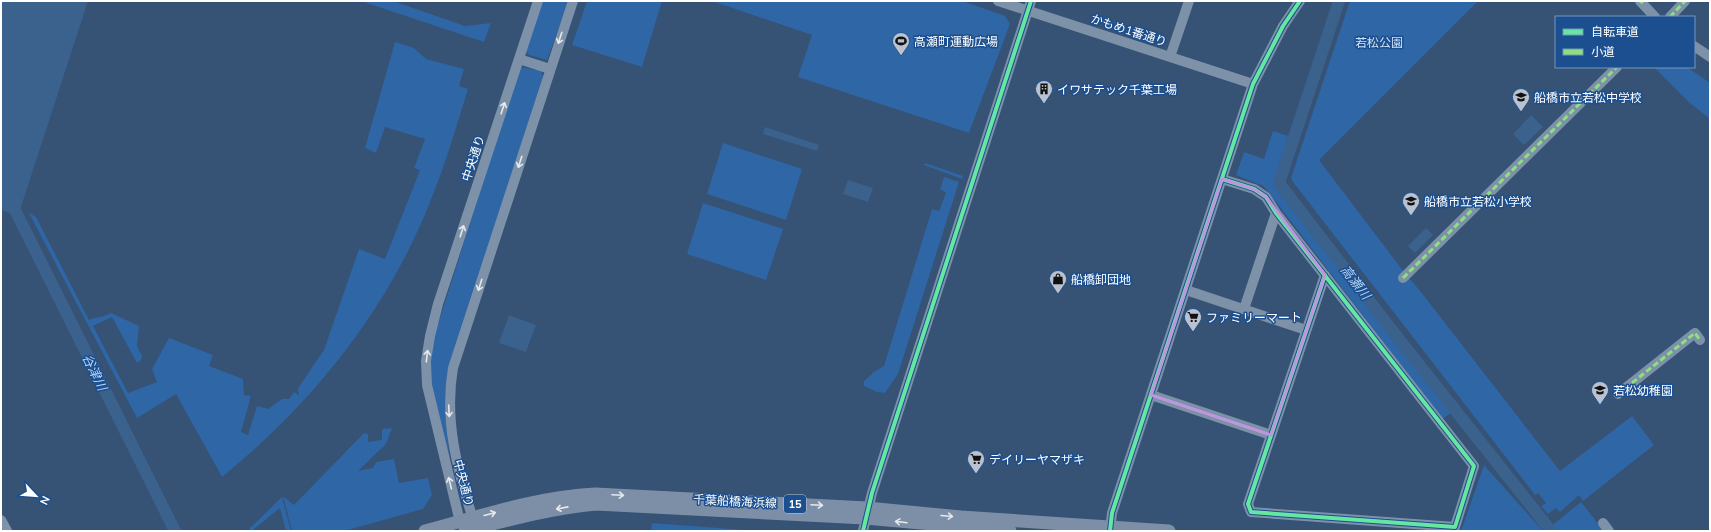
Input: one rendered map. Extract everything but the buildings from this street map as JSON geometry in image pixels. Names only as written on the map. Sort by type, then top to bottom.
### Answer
[{"type":"main road","name":"千葉船橋海浜線","points":[[425,531],[468,526],[532,503],[576,495],[595,494],[866,513],[961,517],[1109,530],[1169,531]]},
{"type":"main road","name":"千葉船橋海浜線","points":[[866,513],[1010,531]]},
{"type":"street","name":"中央通り","points":[[468,526],[429,397],[426,360],[437,308],[538,1]]},
{"type":"street","name":"中央通り","points":[[468,526],[464,491],[451,435],[449,412],[450,386],[457,356],[572,1]]},
{"type":"street","name":"かもめ1番通り","points":[[998,1],[1030,6],[1170,57],[1253,84]]},
{"type":"street","points":[[1170,57],[1189,1]]},
{"type":"street","points":[[1109,530],[1151,395],[1253,84],[1283,26],[1300,1]]},
{"type":"street","points":[[1671,16],[1685,1]]},
{"type":"street","points":[[1642,2],[1654,16]]},
{"type":"street","points":[[863,531],[866,513],[1030,6]]},
{"type":"street","points":[[1695,47],[1710,57]]},
{"type":"street","points":[[519,58],[550,69]]},
{"type":"street","points":[[1403,278],[1616,68]]},
{"type":"street","points":[[1222,178],[1262,193],[1276,213],[1325,274],[1474,466],[1455,527],[1252,512],[1248,504],[1325,274]]},
{"type":"street","points":[[1244,309],[1276,213]]},
{"type":"street","points":[[1186,290],[1306,330]]},
{"type":"street","points":[[1618,394],[1695,334],[1700,340]]},
{"type":"street","points":[[1151,395],[1271,435]]},
{"type":"street","points":[[1,520],[7,531]]},
{"type":"highlighted area","points":[[1222,179],[1254,189],[1266,197],[1325,275],[1271,435],[1151,395]]},
{"type":"green space","points":[[361,1],[393,1],[465,26],[491,23],[484,42]]},
{"type":"green space","points":[[542,1],[569,1],[547,60],[529,55],[526,52]]},
{"type":"green space","points":[[587,1],[662,1],[642,67],[572,45]]},
{"type":"green space","name":"高瀬町運動広場","points":[[712,1],[962,1],[1005,16],[1010,24],[969,133],[798,77],[812,35]]},
{"type":"green space","name":"若松公園","points":[[1350,1],[1478,1],[1319,160],[1404,272],[1560,471],[1632,416],[1654,445],[1583,501],[1579,495],[1560,512],[1556,508],[1548,514],[1541,506],[1546,503],[1538,493],[1535,495],[1291,178]]},
{"type":"green space","points":[[395,42],[414,48],[426,59],[464,69],[459,86],[468,89],[450,148],[434,193],[410,246],[390,284],[342,355],[315,388],[286,419],[255,449],[222,477],[176,394],[137,418],[29,213],[36,217],[89,320],[111,313],[139,326],[137,346],[142,356],[141,360],[137,363],[112,317],[93,326],[128,393],[157,382],[152,369],[169,338],[213,355],[209,366],[243,379],[244,395],[251,396],[241,432],[248,435],[257,406],[268,409],[282,399],[289,399],[294,392],[299,395],[298,388],[324,350],[359,249],[385,259],[420,170],[414,168],[425,139],[385,127],[376,153],[365,148]]},
{"type":"green space","points":[[522,67],[541,71],[543,76],[446,385],[445,412],[450,463],[432,386],[431,362],[434,337],[519,69]]},
{"type":"green space","points":[[1655,68],[1688,68],[1710,83],[1710,119],[1691,104]]},
{"type":"green space","points":[[1273,131],[1288,136],[1274,183],[1451,413],[1442,419],[1267,190],[1263,186],[1236,175],[1244,152],[1264,159]]},
{"type":"green space","points":[[723,143],[802,169],[786,220],[707,194]]},
{"type":"green space","points":[[925,163],[963,176],[962,179],[924,165]]},
{"type":"green space","points":[[944,177],[959,182],[898,374],[885,393],[877,392],[864,386],[864,381],[884,366],[932,209],[939,211],[946,193],[940,189]]},
{"type":"green space","points":[[703,203],[783,229],[766,280],[687,254]]},
{"type":"green space","points":[[392,428],[386,444],[358,471],[373,468],[376,462],[394,459],[399,483],[428,478],[432,495],[423,509],[344,531],[292,531],[283,496],[294,505],[364,433],[368,434],[368,442],[382,440],[382,429]]},
{"type":"green space","points":[[1484,465],[1543,531],[1461,531]]},
{"type":"green space","points":[[282,497],[291,531],[286,531],[280,508],[254,529],[254,531],[251,531],[250,528]]},
{"type":"green space","points":[[1581,502],[1604,531],[1545,531]]},
{"type":"green space","points":[[652,523],[759,531],[651,531]]},
{"type":"shaded area","points":[[1,1],[88,1],[20,210],[10,213],[1,210]]},
{"type":"shaded area","points":[[1531,115],[1543,127],[1524,145],[1513,134]]},
{"type":"shaded area","points":[[765,127],[819,145],[817,151],[763,134]]},
{"type":"shaded area","points":[[848,180],[873,188],[868,202],[843,194]]},
{"type":"shaded area","points":[[1426,228],[1433,235],[1415,253],[1408,246]]},
{"type":"shaded area","points":[[509,315],[536,325],[526,352],[499,343]]},
{"type":"waterway","name":"高瀬川","points":[[1339,1],[1279,183],[1398,338],[1551,531]]},
{"type":"waterway","name":"谷津川","points":[[16,212],[175,531]]},
{"type":"marked path","points":[[1671,16],[1685,1]]},
{"type":"marked path","points":[[1403,278],[1616,68]]},
{"type":"marked path","points":[[1618,394],[1695,333],[1700,340]]},
{"type":"cycle path","points":[[863,531],[872,493],[1031,1]]},
{"type":"cycle path","points":[[1110,531],[1112,513],[1253,84],[1283,26],[1300,1]]},
{"type":"cycle path","points":[[1222,179],[1254,189],[1266,197],[1276,213],[1474,466],[1455,527],[1251,512],[1248,504],[1325,275]]},
{"type":"place","name":"高瀬町運動広場","points":[[901,56]]},
{"type":"place","name":"イワサテック千葉工場","points":[[1044,104]]},
{"type":"place","name":"船橋市立若松中学校","points":[[1521,112]]},
{"type":"place","name":"船橋市立若松小学校","points":[[1411,216]]},
{"type":"place","name":"船橋卸団地","points":[[1058,294]]},
{"type":"place","name":"ファミリーマート","points":[[1193,332]]},
{"type":"place","name":"若松幼稚園","points":[[1600,405]]},
{"type":"place","name":"デイリーヤマザキ","points":[[976,474]]}]
